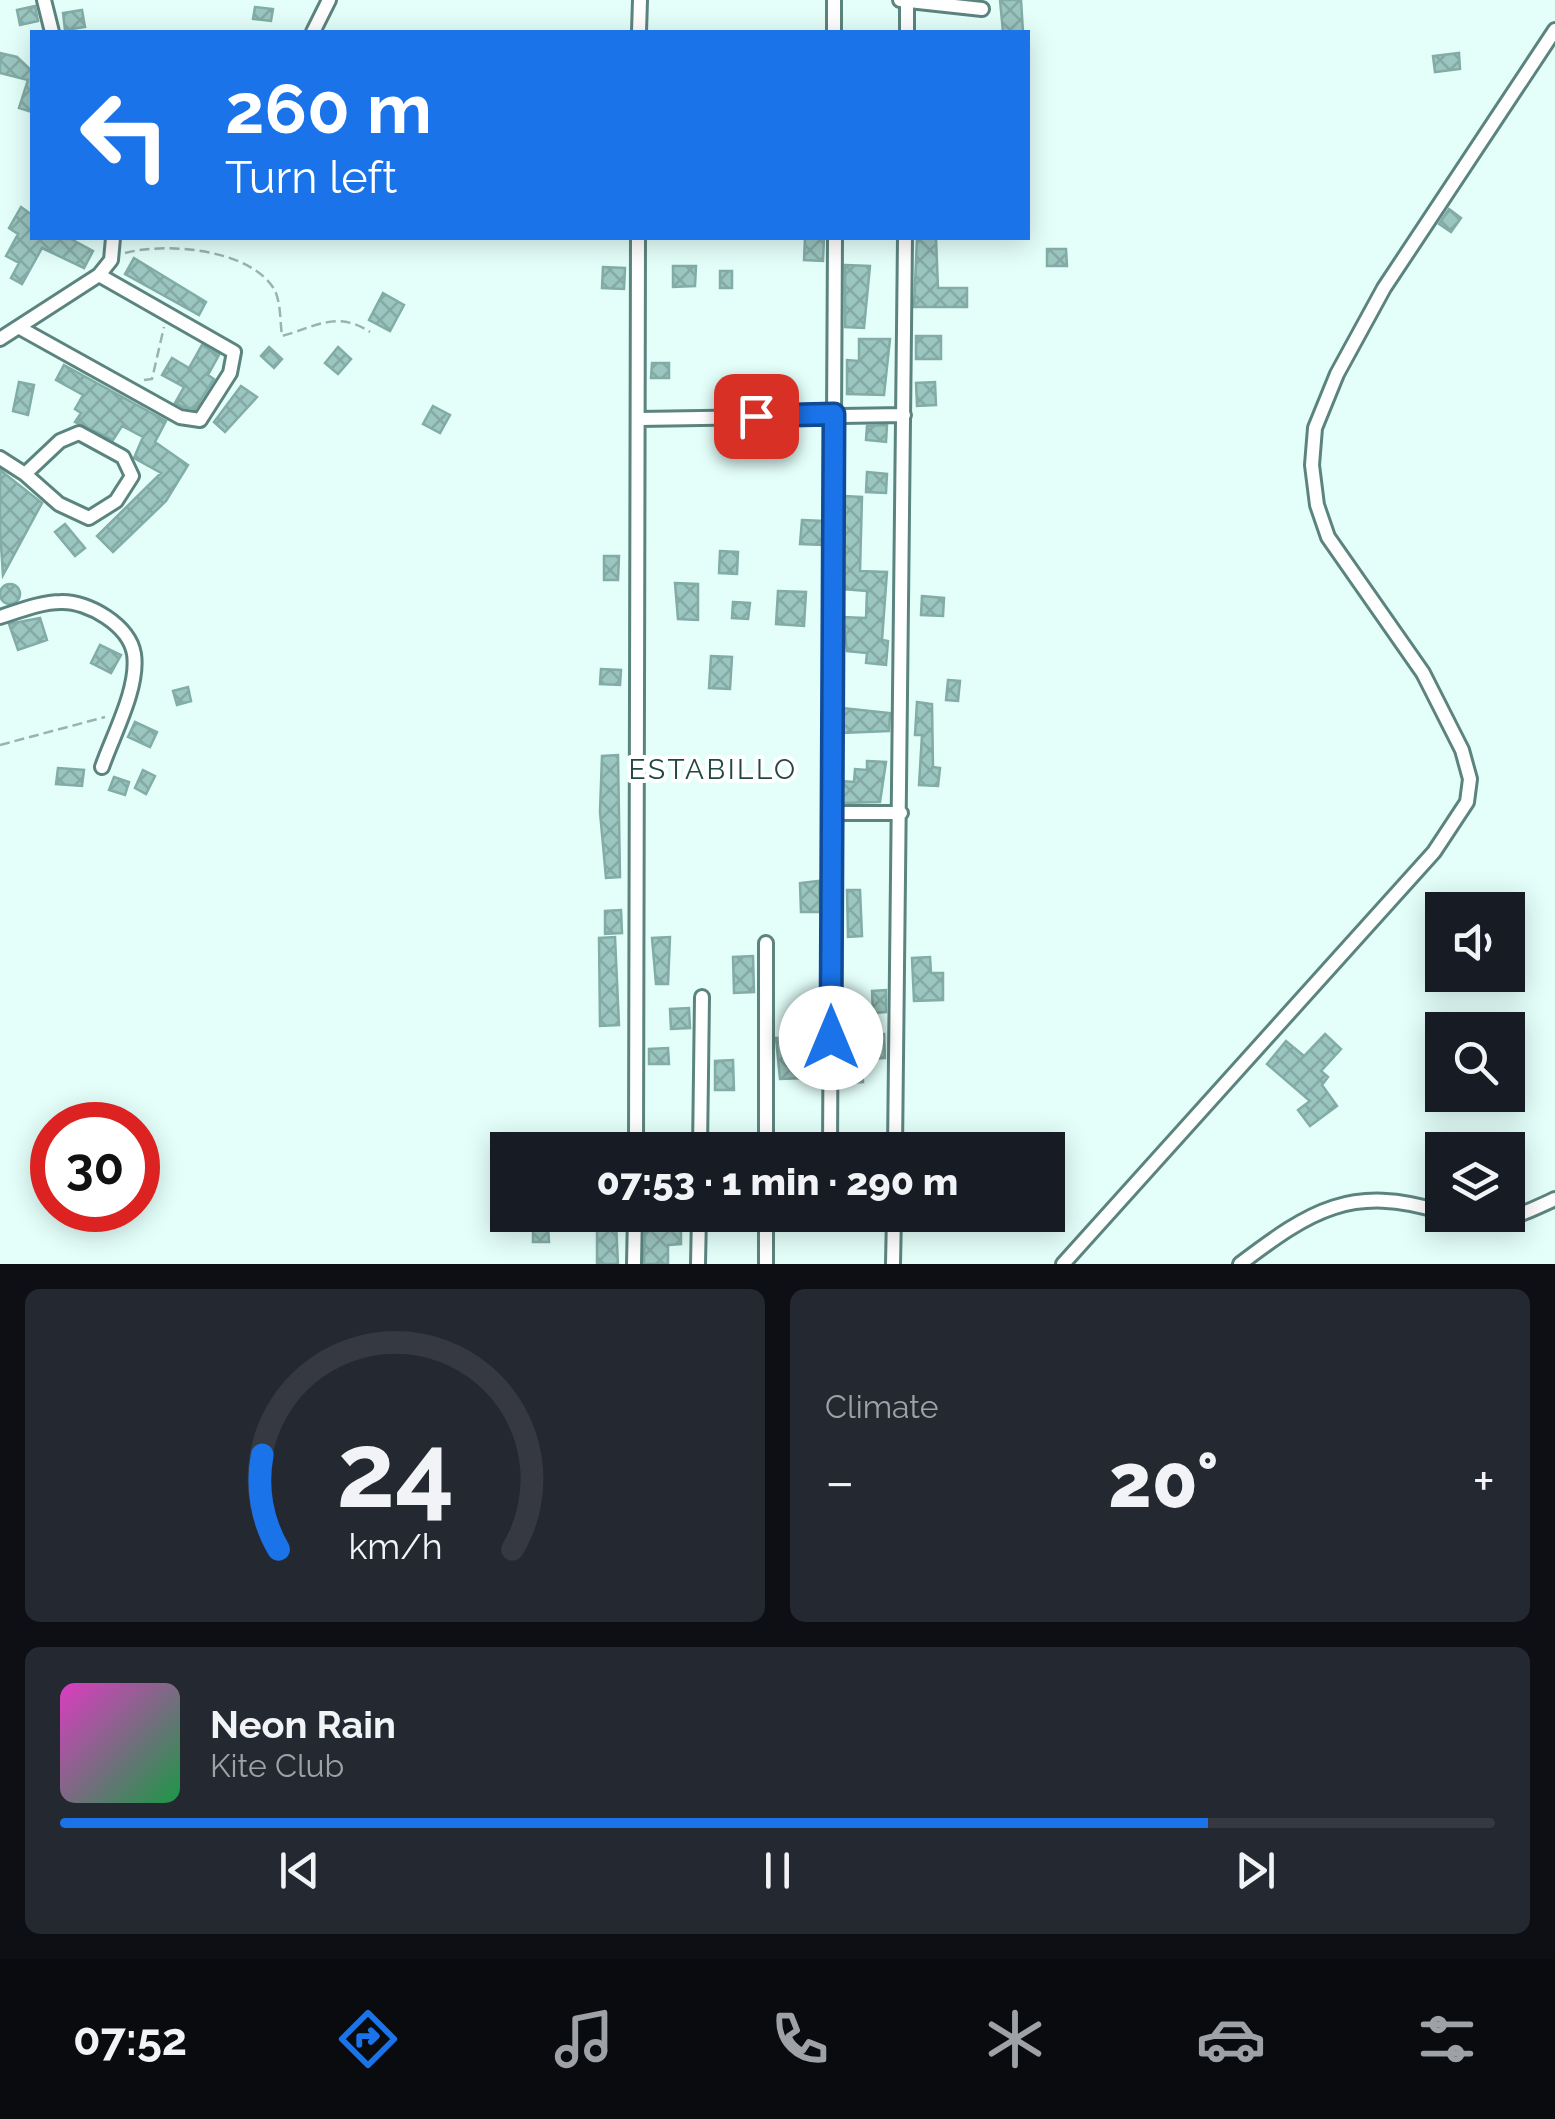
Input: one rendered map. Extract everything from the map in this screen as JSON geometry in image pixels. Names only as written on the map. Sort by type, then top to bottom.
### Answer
[{"type":"street","points":[[44,0],[52,30]]},
{"type":"street","points":[[313,30],[329,0]]},
{"type":"street","points":[[639,30],[640,0]]},
{"type":"street","points":[[834,0],[834,30]]},
{"type":"street","points":[[907,30],[904,0],[982,9]]},
{"type":"street","points":[[1063,1264],[1434,852],[1468,802],[1470,779],[1462,750],[1423,673],[1328,536],[1317,504],[1312,465],[1315,428],[1337,374],[1384,288],[1555,30]]},
{"type":"street","points":[[0,339],[100,275],[111,260],[113,240]]},
{"type":"street","points":[[636,1132],[638,240]]},
{"type":"street","points":[[830,1132],[835,240]]},
{"type":"street","points":[[895,1132],[905,240]]},
{"type":"street","points":[[20,328],[180,418],[200,420],[235,361],[224,344],[100,275]]},
{"type":"street","points":[[639,420],[904,415]]},
{"type":"street","points":[[0,458],[26,474],[59,504],[89,518],[116,501],[132,476],[123,457],[79,433],[60,442],[26,474]]},
{"type":"street","points":[[0,616],[63,602],[80,604],[116,624],[129,639],[134,655],[124,705],[102,767]]},
{"type":"street","points":[[832,812],[901,813]]},
{"type":"street","points":[[766,942],[766,1132]]},
{"type":"street","points":[[700,1132],[702,996]]},
{"type":"street","points":[[1240,1264],[1314,1212],[1345,1200],[1374,1199],[1425,1209]]},
{"type":"street","points":[[1525,1213],[1555,1199]]},
{"type":"street","points":[[634,1264],[635,1232]]},
{"type":"street","points":[[698,1264],[699,1232]]},
{"type":"street","points":[[766,1232],[766,1264]]},
{"type":"street","points":[[892,1264],[893,1232]]},
{"type":"path","points":[[111,260],[146,248],[226,258],[256,269],[276,291],[282,336],[326,319],[355,322],[370,332]]},
{"type":"path","points":[[132,389],[139,380],[152,379],[158,365],[163,310]]},
{"type":"path","points":[[0,745],[98,722],[124,705]]},
{"type":"building","points":[[1000,0],[1021,0],[1023,30],[1003,30]]},
{"type":"building","points":[[35,6],[38,21],[20,25],[17,10]]},
{"type":"building","points":[[255,7],[273,9],[271,21],[253,19]]},
{"type":"building","points":[[82,10],[85,27],[65,30],[63,13]]},
{"type":"building","points":[[0,53],[17,57],[30,69],[30,111],[19,108],[28,80],[0,73]]},
{"type":"building","points":[[1459,53],[1460,69],[1435,72],[1433,56]]},
{"type":"building","points":[[21,207],[30,214],[30,240],[73,240],[93,251],[84,268],[42,248],[22,284],[11,278],[19,263],[6,256],[18,234],[9,228]]},
{"type":"building","points":[[1449,209],[1461,218],[1451,232],[1439,224]]},
{"type":"building","points":[[805,240],[824,240],[823,261],[804,260]]},
{"type":"building","points":[[917,240],[936,240],[938,288],[967,288],[967,307],[914,307]]},
{"type":"building","points":[[1047,249],[1066,249],[1067,266],[1047,266]]},
{"type":"building","points":[[134,258],[206,302],[199,315],[125,274]]},
{"type":"building","points":[[845,265],[870,266],[864,328],[845,327]]},
{"type":"building","points":[[673,266],[696,266],[695,286],[673,287]]},
{"type":"building","points":[[603,267],[625,268],[624,289],[602,288]]},
{"type":"building","points":[[720,271],[732,271],[732,288],[720,288]]},
{"type":"building","points":[[383,293],[404,305],[390,331],[369,320]]},
{"type":"building","points":[[916,336],[941,336],[941,359],[916,359]]},
{"type":"building","points":[[859,339],[890,339],[884,395],[847,394],[847,360],[859,361]]},
{"type":"building","points":[[202,345],[219,355],[208,375],[214,379],[195,409],[183,407],[175,403],[184,387],[162,375],[172,358],[189,368]]},
{"type":"building","points":[[269,347],[282,359],[274,368],[261,356]]},
{"type":"building","points":[[338,347],[351,359],[338,374],[325,363]]},
{"type":"building","points":[[652,363],[669,363],[669,378],[651,378]]},
{"type":"building","points":[[64,365],[166,421],[155,442],[188,465],[166,501],[113,552],[97,536],[161,473],[134,458],[143,437],[122,426],[113,440],[75,422],[81,413],[75,409],[83,395],[56,380]]},
{"type":"building","points":[[19,382],[34,385],[28,415],[13,411]]},
{"type":"building","points":[[935,382],[936,405],[917,406],[916,383]]},
{"type":"building","points":[[241,386],[257,397],[225,432],[214,422]]},
{"type":"building","points":[[433,406],[450,415],[440,433],[423,424]]},
{"type":"building","points":[[887,425],[886,442],[866,440],[867,426]]},
{"type":"building","points":[[742,441],[758,443],[757,455],[741,454]]},
{"type":"building","points":[[0,470],[42,503],[3,575],[0,530]]},
{"type":"building","points":[[867,472],[887,474],[886,493],[866,492]]},
{"type":"building","points":[[844,496],[862,497],[860,571],[887,572],[882,640],[888,641],[886,665],[866,663],[867,653],[847,651],[843,617],[866,618],[867,591],[843,589]]},
{"type":"building","points":[[802,520],[823,521],[823,545],[800,544]]},
{"type":"building","points":[[65,524],[85,548],[75,556],[55,532]]},
{"type":"building","points":[[720,551],[738,552],[737,574],[719,573]]},
{"type":"building","points":[[604,556],[619,556],[618,580],[604,580]]},
{"type":"building","points":[[675,583],[698,584],[698,620],[678,619]]},
{"type":"building","points":[[10,584],[20,594],[10,604],[0,594]]},
{"type":"building","points":[[778,591],[806,592],[804,626],[776,624]]},
{"type":"building","points":[[922,596],[944,598],[943,616],[921,615]]},
{"type":"building","points":[[733,602],[750,603],[748,619],[732,618]]},
{"type":"building","points":[[40,618],[47,640],[18,650],[9,624]]},
{"type":"building","points":[[100,645],[121,655],[111,673],[91,663]]},
{"type":"building","points":[[711,656],[732,657],[730,689],[709,688]]},
{"type":"building","points":[[601,669],[621,670],[620,685],[600,684]]},
{"type":"building","points":[[948,680],[960,681],[958,701],[946,700]]},
{"type":"building","points":[[188,687],[191,701],[177,705],[173,691]]},
{"type":"building","points":[[917,702],[932,704],[933,767],[940,768],[938,786],[919,785],[922,735],[915,735]]},
{"type":"building","points":[[842,708],[890,713],[889,731],[842,733]]},
{"type":"building","points":[[135,722],[157,732],[150,747],[128,737]]},
{"type":"building","points":[[618,755],[620,877],[606,878],[600,812],[602,756]]},
{"type":"building","points":[[867,761],[886,762],[880,802],[842,803],[842,781],[854,782],[855,769],[867,770]]},
{"type":"building","points":[[58,768],[84,770],[82,786],[56,784]]},
{"type":"building","points":[[143,770],[155,776],[146,794],[135,788]]},
{"type":"building","points":[[114,777],[129,782],[125,795],[109,790]]},
{"type":"building","points":[[819,881],[820,912],[801,912],[800,883]]},
{"type":"building","points":[[847,890],[860,890],[862,936],[848,937]]},
{"type":"building","points":[[621,910],[622,933],[605,934],[605,911]]},
{"type":"building","points":[[615,937],[619,1025],[600,1026],[599,938]]},
{"type":"building","points":[[670,937],[668,984],[656,984],[652,938]]},
{"type":"building","points":[[753,956],[754,992],[734,993],[733,957]]},
{"type":"building","points":[[930,957],[931,973],[943,973],[943,1000],[914,1001],[912,958]]},
{"type":"building","points":[[886,990],[886,1012],[873,1013],[872,991]]},
{"type":"building","points":[[689,1008],[690,1028],[671,1029],[670,1009]]},
{"type":"building","points":[[884,1034],[885,1058],[866,1059],[865,1035]]},
{"type":"building","points":[[1325,1034],[1341,1049],[1321,1071],[1328,1077],[1322,1085],[1337,1106],[1310,1126],[1298,1110],[1310,1101],[1267,1064],[1286,1041],[1304,1056]]},
{"type":"building","points":[[805,1037],[806,1078],[780,1079],[776,1038]]},
{"type":"building","points":[[668,1048],[669,1064],[649,1064],[649,1049]]},
{"type":"building","points":[[733,1060],[734,1090],[715,1090],[715,1061]]},
{"type":"building","points":[[862,1060],[863,1082],[844,1083],[843,1061]]},
{"type":"building","points":[[533,1232],[548,1232],[549,1242],[533,1242]]},
{"type":"building","points":[[597,1232],[616,1232],[618,1264],[597,1264]]},
{"type":"building","points":[[645,1232],[681,1232],[681,1244],[668,1245],[668,1264],[644,1264]]},
{"type":"district","name":"ESTABILLO","points":[[713,769]]},
{"type":"route","points":[[756,416],[834,414],[831,1038]]}]
